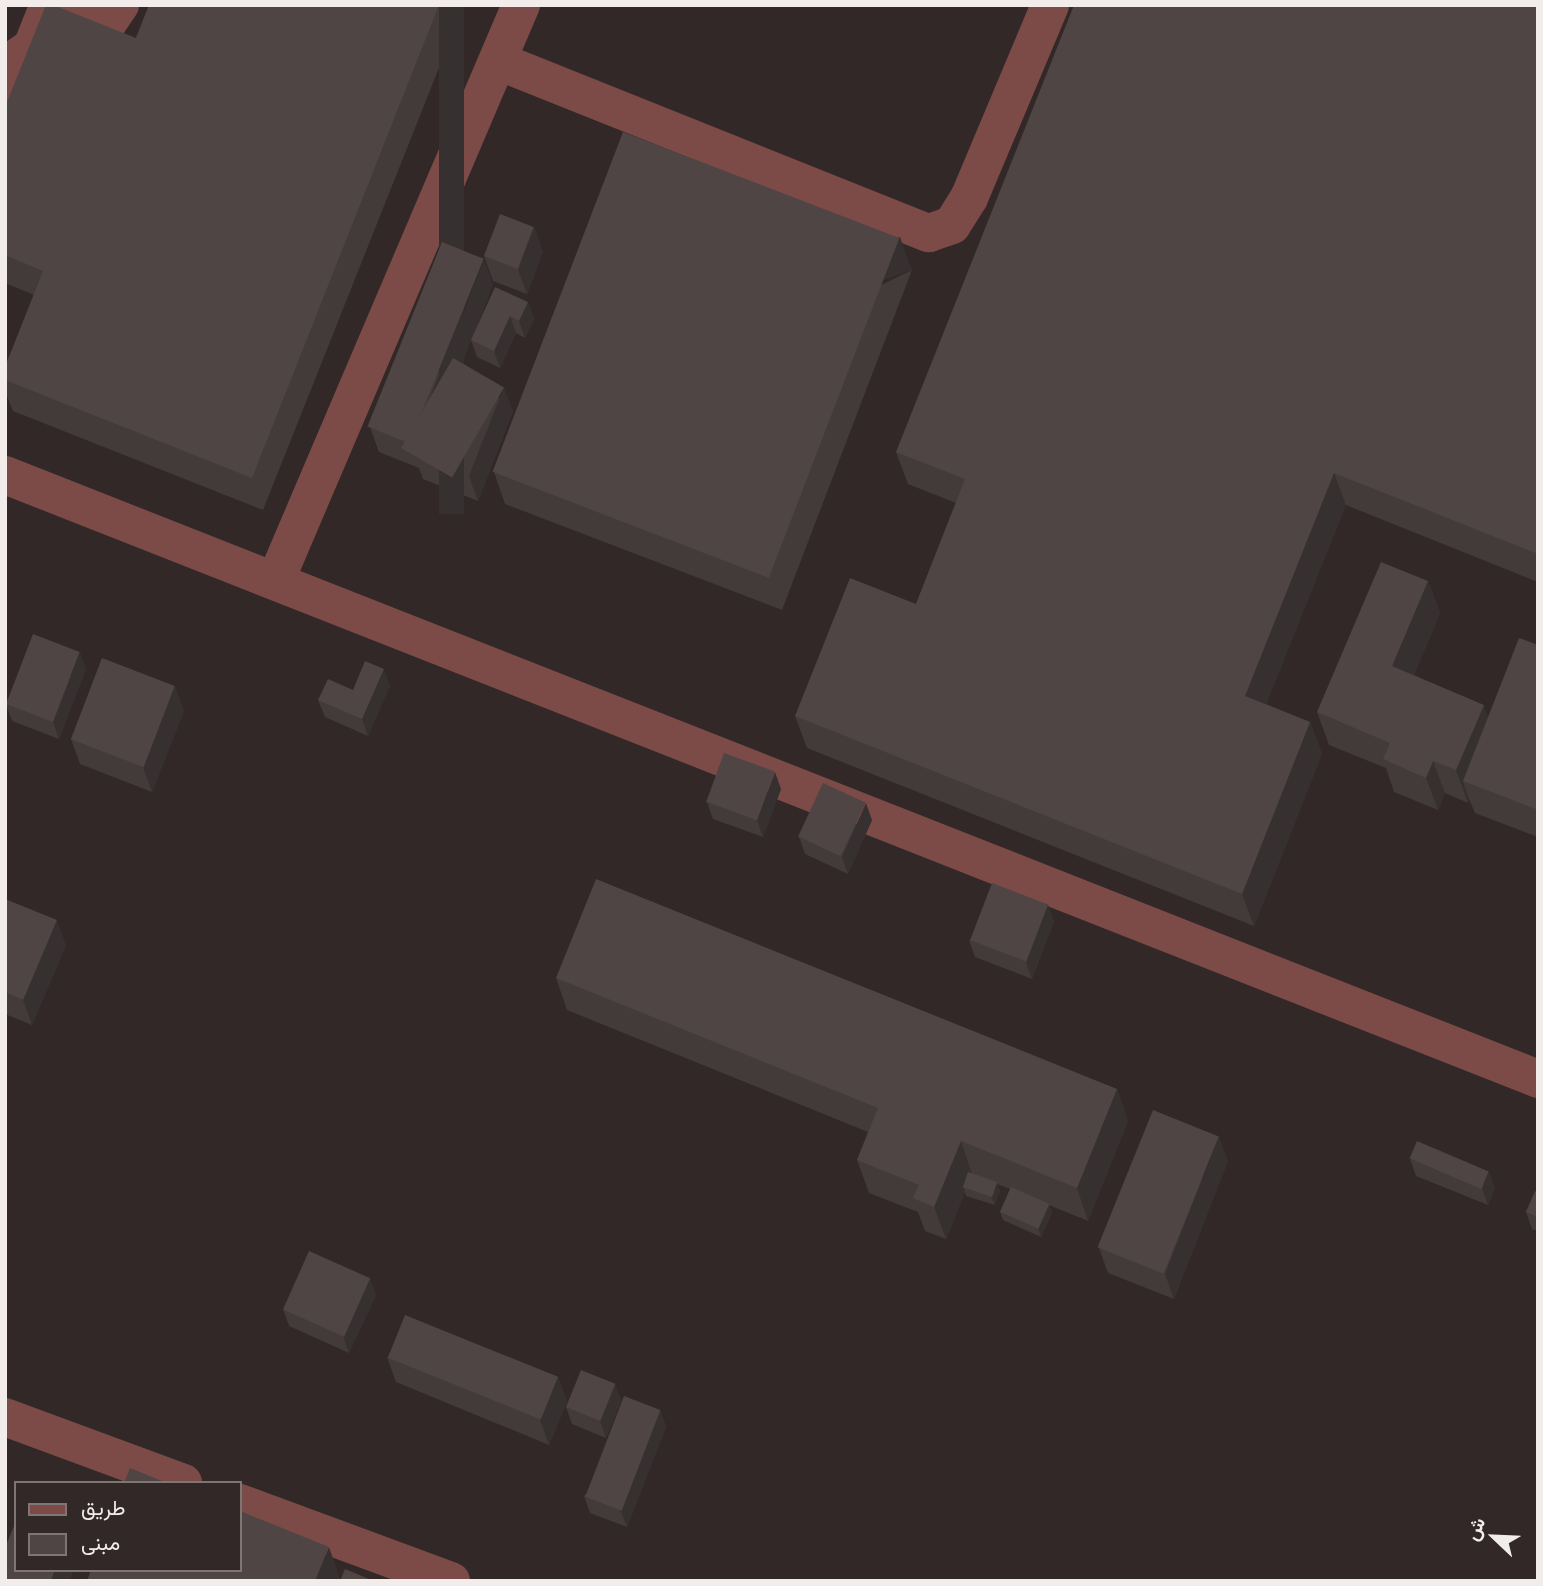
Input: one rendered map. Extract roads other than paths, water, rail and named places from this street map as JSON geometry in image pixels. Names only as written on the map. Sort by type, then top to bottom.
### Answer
[{"type":"street","points":[[5,85],[19,56],[32,47],[48,7],[105,27],[111,26],[120,5]]},
{"type":"street","points":[[277,577],[521,5]]},
{"type":"street","points":[[498,61],[929,233],[952,225],[969,198],[1050,5]]},
{"type":"street","points":[[5,475],[277,577],[1538,1079]]},
{"type":"street","points":[[5,1417],[178,1481]]},
{"type":"street","points":[[242,1504],[450,1581]]}]
